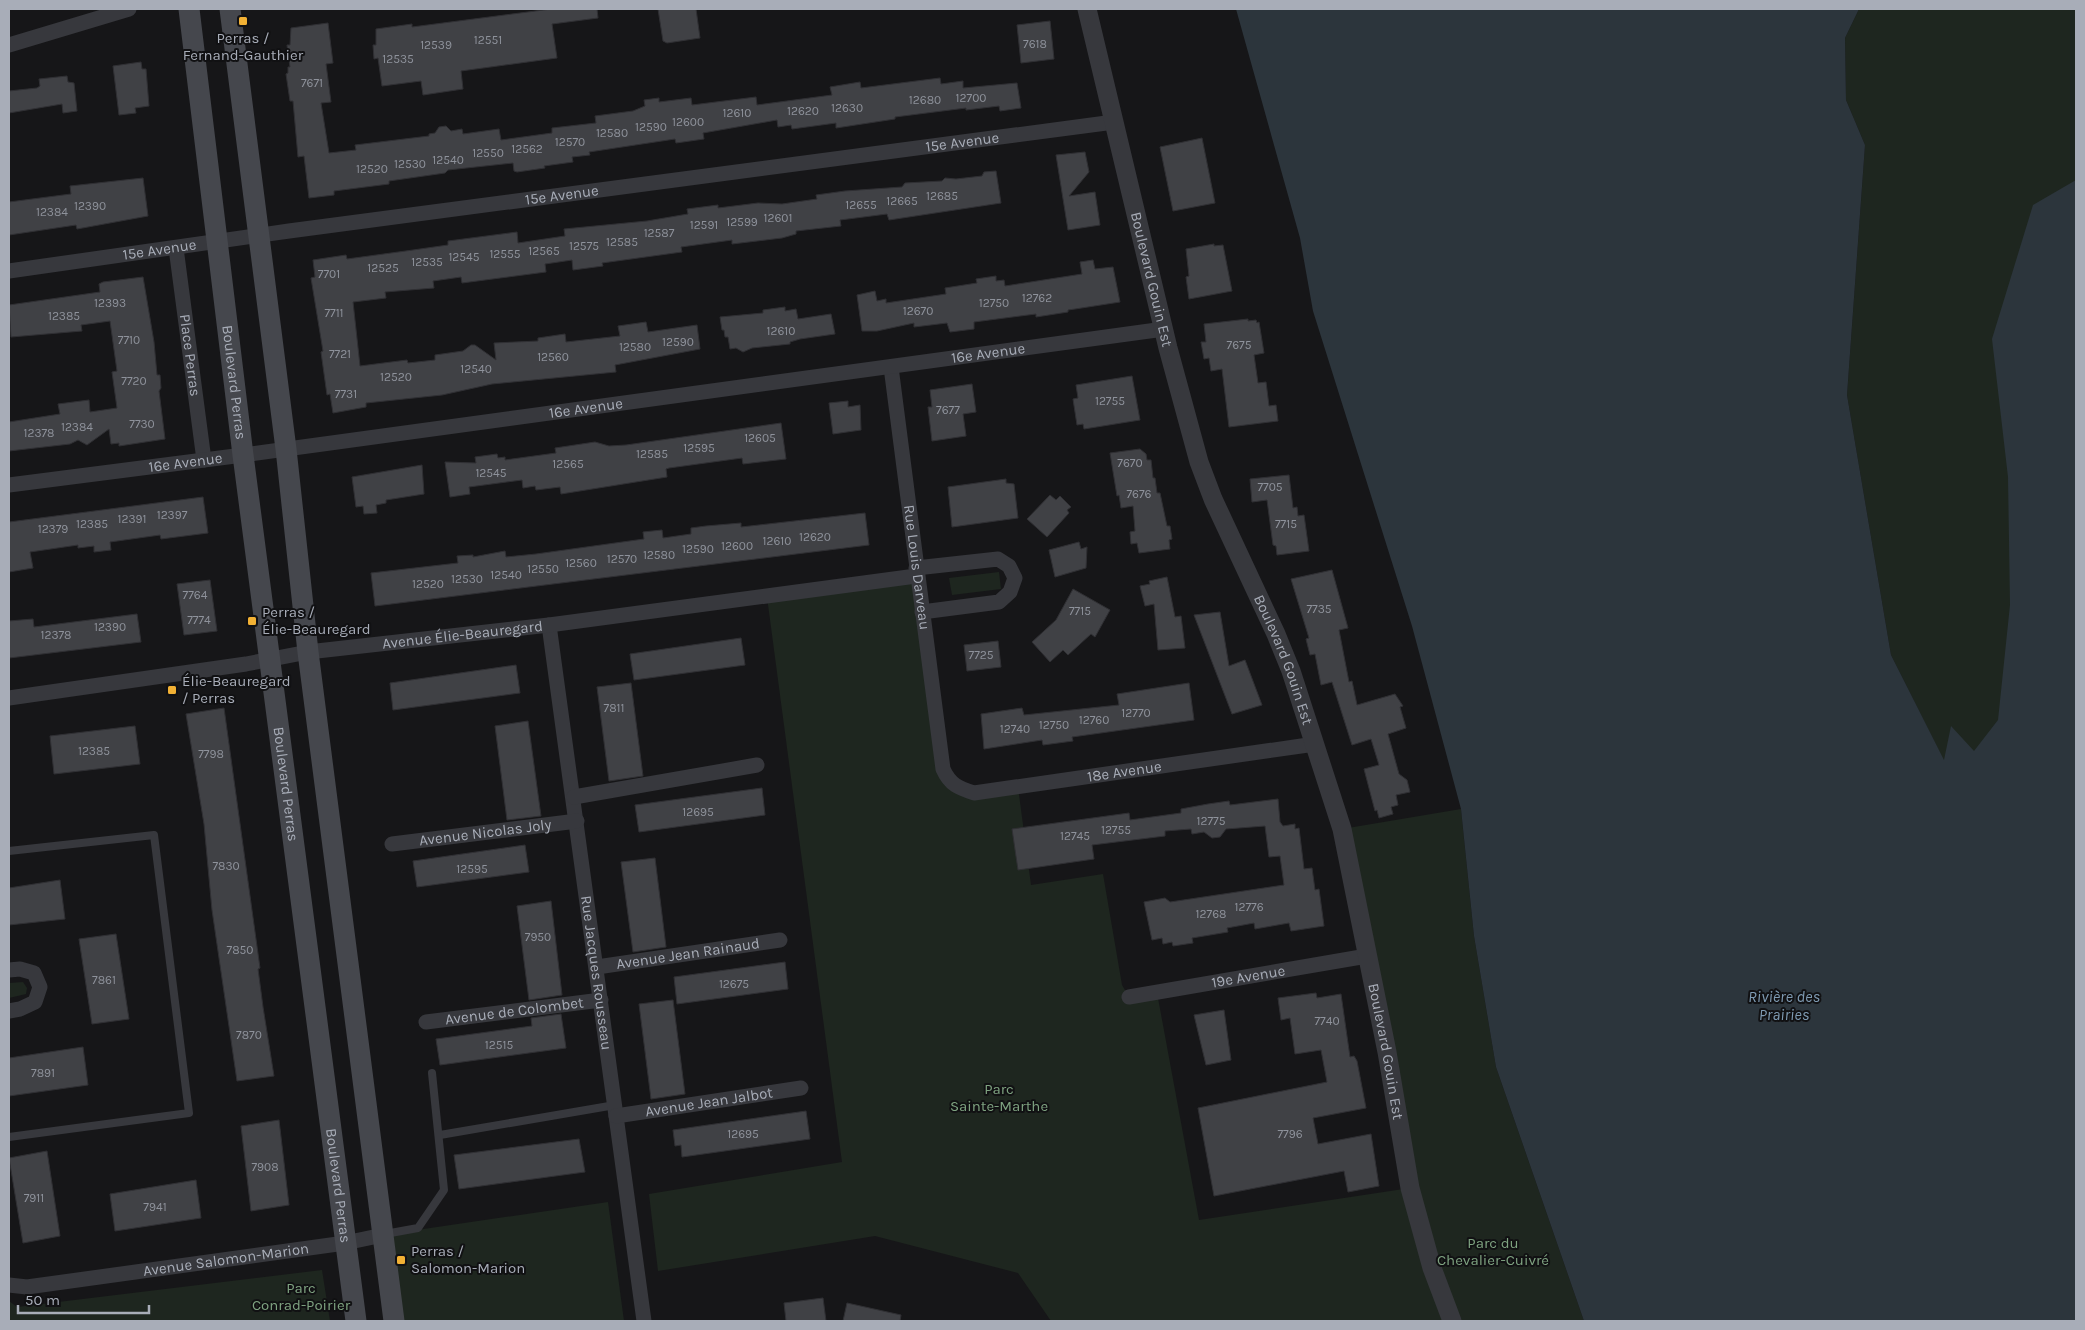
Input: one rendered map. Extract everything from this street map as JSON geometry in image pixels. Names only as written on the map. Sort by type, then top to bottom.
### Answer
[{"type":"main road","name":"Boulevard Perras","points":[[189,9],[243,456],[356,1321]]},
{"type":"main road","points":[[230,9],[286,449],[308,652],[394,1321]]},
{"type":"street","points":[[9,45],[129,9]]},
{"type":"street","name":"Boulevard Gouin Est","points":[[1087,9],[1164,329],[1200,462],[1228,533],[1276,634],[1304,707],[1342,829],[1387,1052],[1410,1188],[1432,1268],[1452,1321]]},
{"type":"street","name":"15e Avenue","points":[[9,271],[218,241],[1114,122]]},
{"type":"street","name":"Place Perras","points":[[176,248],[204,460]]},
{"type":"street","name":"16e Avenue","points":[[9,485],[243,456],[1164,329]]},
{"type":"street","name":"Rue Louis Darveau","points":[[891,367],[916,572],[943,769]]},
{"type":"street","name":"Avenue Élie-Beauregard","points":[[9,698],[270,660],[308,652],[549,625],[998,559],[1009,566],[1015,578],[1010,592],[999,602],[922,612]]},
{"type":"street","name":"Rue Jacques Rousseau","points":[[549,625],[574,796],[644,1321]]},
{"type":"street","name":"18e Avenue","points":[[943,769],[948,780],[955,786],[974,793],[1315,744]]},
{"type":"street","points":[[574,796],[757,765]]},
{"type":"street","name":"Avenue Nicolas Joly","points":[[392,844],[577,820]]},
{"type":"street","name":"Avenue Jean Rainaud","points":[[597,967],[780,940]]},
{"type":"street","name":"19e Avenue","points":[[1129,997],[1368,956]]},
{"type":"street","points":[[9,970],[20,969],[34,974],[40,986],[35,1002],[20,1009],[9,1011]]},
{"type":"street","name":"Avenue de Colombet","points":[[426,1022],[601,1000]]},
{"type":"street","name":"Avenue Jean Jalbot","points":[[615,1111],[801,1088]]},
{"type":"street","name":"Avenue Salomon-Marion","points":[[9,1285],[26,1286],[345,1243],[383,1235]]},
{"type":"lane","points":[[9,851],[154,835],[190,1114],[9,1137]]},
{"type":"lane","points":[[383,1235],[418,1228],[444,1190],[440,1135],[432,1073]]},
{"type":"lane","points":[[440,1135],[615,1111]]},
{"type":"green space","points":[[1859,9],[2076,9],[2076,990],[1944,761],[1891,655],[1847,395],[1865,145],[1846,100],[1845,38]]},
{"type":"green space","points":[[999,572],[1001,589],[952,595],[949,578]]},
{"type":"green space","name":"Parc Sainte-Marthe","points":[[916,576],[943,769],[955,787],[1018,787],[1031,885],[1103,874],[1122,985],[1129,997],[1158,998],[1199,1220],[1410,1188],[1342,829],[1461,809],[1474,936],[1496,1067],[1584,1321],[1051,1321],[1018,1273],[875,1236],[658,1271],[649,1194],[842,1162],[767,597]]},
{"type":"green space","points":[[23,982],[27,988],[26,994],[9,998],[9,983]]},
{"type":"green space","points":[[608,1202],[624,1321],[394,1321],[383,1235]]},
{"type":"green space","name":"Parc Conrad-Poirier","points":[[322,1270],[330,1321],[9,1321],[9,1301],[17,1307]]},
{"type":"water","name":"Rivière des Prairies","points":[[1236,9],[1859,9],[1845,38],[1846,100],[1865,145],[1847,395],[1891,655],[1944,760],[1951,726],[1974,751],[1998,720],[2010,605],[2008,477],[1992,339],[2033,205],[2076,180],[2076,1321],[1584,1321],[1496,1067],[1474,936],[1461,809],[1412,626],[1313,311],[1300,238]]},
{"type":"building","points":[[551,9],[597,9],[598,18],[552,24],[557,58],[461,71],[463,89],[423,95],[421,81],[382,86],[378,58],[374,59],[373,45],[376,45],[376,29],[412,24],[412,27]]},
{"type":"building","points":[[658,9],[696,9],[700,38],[667,43],[663,41]]},
{"type":"building","points":[[1050,21],[1054,59],[1021,63],[1017,25]]},
{"type":"building","points":[[328,23],[333,63],[326,64],[331,102],[321,103],[329,153],[356,150],[355,145],[429,136],[429,134],[435,133],[439,127],[446,126],[451,131],[462,129],[463,134],[499,129],[501,140],[552,133],[552,128],[596,123],[595,116],[633,111],[645,106],[644,100],[659,98],[659,102],[691,98],[692,105],[756,97],[757,105],[832,95],[830,87],[860,82],[861,88],[940,78],[941,84],[963,81],[963,88],[1017,83],[1021,108],[1000,111],[999,106],[966,110],[966,108],[895,117],[895,119],[836,128],[836,123],[792,129],[791,125],[778,127],[777,120],[703,133],[704,139],[676,143],[675,139],[589,152],[590,155],[572,157],[573,162],[544,166],[545,168],[517,172],[514,171],[513,163],[448,170],[445,173],[389,181],[389,184],[334,191],[334,195],[309,198],[304,156],[298,157],[293,101],[290,101],[286,74],[288,73],[288,67],[290,67],[287,45],[290,45],[291,28]]},
{"type":"building","points":[[141,62],[142,69],[146,69],[149,106],[135,108],[136,113],[119,115],[113,66]]},
{"type":"building","points":[[67,76],[68,82],[74,83],[77,111],[63,113],[62,104],[9,113],[9,91],[37,88],[40,86],[39,79]]},
{"type":"building","points":[[1202,138],[1215,203],[1173,211],[1160,147]]},
{"type":"building","points":[[1085,152],[1089,172],[1069,196],[1095,192],[1100,225],[1068,230],[1056,155]]},
{"type":"building","points":[[996,171],[1001,203],[889,220],[887,214],[840,220],[841,226],[796,231],[796,234],[782,238],[732,244],[732,240],[681,247],[682,252],[602,263],[603,266],[573,270],[572,260],[545,264],[546,272],[462,283],[461,277],[433,281],[434,288],[385,292],[386,298],[353,302],[360,366],[407,360],[408,363],[435,360],[435,355],[463,351],[471,345],[475,345],[496,360],[494,343],[538,341],[538,338],[565,334],[566,342],[620,336],[618,326],[646,322],[648,332],[697,325],[700,349],[615,365],[616,372],[492,384],[442,395],[366,403],[366,407],[333,413],[330,394],[327,395],[321,352],[323,351],[311,278],[315,277],[313,260],[346,255],[347,259],[413,250],[448,245],[448,241],[517,232],[518,243],[565,236],[564,229],[647,221],[688,214],[687,209],[718,205],[718,208],[758,203],[782,204],[817,199],[816,195],[902,187],[905,183],[982,176],[984,172]]},
{"type":"building","points":[[143,178],[148,216],[77,229],[76,225],[9,235],[9,202],[71,194],[70,186]]},
{"type":"building","points":[[1214,244],[1214,246],[1223,245],[1232,291],[1189,299],[1186,277],[1189,276],[1186,249]]},
{"type":"building","points":[[1093,260],[1095,269],[1113,267],[1120,302],[1036,317],[1036,314],[974,322],[974,329],[950,332],[947,323],[914,327],[914,323],[877,331],[862,331],[857,295],[875,291],[877,301],[886,299],[886,303],[946,294],[945,288],[977,283],[976,279],[996,276],[996,281],[1004,280],[1005,286],[1082,274],[1080,262]]},
{"type":"building","points":[[143,277],[154,342],[157,375],[160,375],[161,388],[159,391],[165,439],[119,446],[119,443],[111,444],[109,429],[87,445],[78,440],[70,444],[9,451],[9,422],[60,414],[58,404],[89,400],[90,412],[117,408],[112,372],[117,371],[110,321],[81,325],[82,331],[11,337],[9,305],[100,292],[99,284],[103,282]]},
{"type":"building","points":[[785,307],[785,311],[796,309],[798,319],[831,314],[835,334],[800,339],[790,342],[790,344],[752,348],[743,352],[736,348],[730,349],[728,337],[725,337],[724,330],[722,330],[720,317],[763,313],[763,310]]},
{"type":"building","points":[[1248,319],[1248,321],[1256,320],[1257,323],[1259,322],[1264,353],[1254,355],[1258,383],[1266,382],[1269,406],[1276,405],[1278,421],[1229,427],[1222,369],[1211,371],[1209,358],[1204,359],[1201,342],[1206,342],[1204,324]]},
{"type":"building","points":[[1132,376],[1140,420],[1084,429],[1083,424],[1077,425],[1073,399],[1078,398],[1076,385]]},
{"type":"building","points":[[972,384],[976,412],[963,414],[966,436],[932,441],[928,407],[932,407],[930,390]]},
{"type":"building","points":[[848,401],[848,407],[860,405],[861,430],[833,434],[829,403]]},
{"type":"building","points":[[781,423],[786,459],[743,464],[742,458],[669,468],[666,469],[667,477],[561,494],[560,487],[536,490],[535,486],[523,488],[522,480],[469,487],[470,494],[450,497],[445,462],[476,463],[475,457],[497,454],[498,458],[505,457],[505,460],[556,453],[555,448],[595,442],[609,446],[626,445]]},
{"type":"building","points":[[1140,449],[1146,454],[1147,460],[1151,460],[1157,493],[1160,493],[1167,526],[1170,526],[1172,539],[1169,540],[1170,549],[1139,553],[1137,543],[1131,544],[1130,532],[1135,531],[1133,506],[1121,508],[1119,495],[1117,496],[1110,453]]},
{"type":"building","points":[[422,465],[424,494],[386,500],[386,503],[376,505],[377,513],[364,514],[363,506],[356,507],[352,477]]},
{"type":"building","points":[[1289,475],[1293,508],[1297,507],[1298,516],[1304,515],[1309,551],[1277,555],[1276,546],[1273,545],[1267,500],[1252,502],[1250,479]]},
{"type":"building","points":[[1006,479],[1006,483],[1014,484],[1018,518],[952,527],[948,487]]},
{"type":"building","points":[[1050,495],[1056,500],[1060,496],[1071,507],[1067,510],[1069,513],[1047,537],[1027,519]]},
{"type":"building","points":[[203,497],[208,533],[161,539],[160,535],[110,542],[111,550],[94,552],[94,546],[78,548],[78,545],[30,552],[33,568],[9,572],[9,522]]},
{"type":"building","points":[[865,513],[869,545],[375,606],[371,573],[458,563],[457,556],[473,555],[473,557],[505,551],[506,557],[536,554],[644,539],[643,532],[662,530],[663,538],[691,534],[691,528],[706,526],[741,523],[741,527]]},
{"type":"building","points":[[1079,542],[1081,549],[1087,547],[1086,568],[1055,577],[1049,550]]},
{"type":"building","points":[[1332,570],[1348,628],[1339,630],[1349,682],[1352,681],[1357,705],[1395,694],[1403,706],[1400,707],[1406,728],[1388,734],[1399,774],[1407,780],[1410,792],[1396,795],[1398,805],[1391,807],[1393,814],[1379,818],[1377,810],[1375,811],[1364,769],[1379,765],[1371,739],[1352,745],[1332,682],[1321,685],[1315,654],[1310,655],[1306,639],[1309,638],[1291,579]]},
{"type":"building","points":[[1167,577],[1175,617],[1181,616],[1185,648],[1158,650],[1154,604],[1145,606],[1140,586],[1150,584],[1149,581]]},
{"type":"building","points":[[210,580],[217,631],[184,635],[177,584]]},
{"type":"building","points":[[1073,589],[1110,610],[1095,637],[1091,634],[1068,655],[1063,650],[1050,662],[1032,642],[1056,620]]},
{"type":"building","points":[[1220,612],[1229,666],[1245,660],[1262,705],[1232,714],[1194,615]]},
{"type":"building","points":[[137,614],[141,642],[9,658],[9,621],[33,619],[34,627]]},
{"type":"building","points":[[741,638],[745,665],[634,680],[630,654]]},
{"type":"building","points":[[998,641],[1001,667],[967,671],[964,645]]},
{"type":"building","points":[[516,665],[520,693],[393,710],[390,683]]},
{"type":"building","points":[[631,683],[643,776],[609,781],[597,687]]},
{"type":"building","points":[[1189,683],[1194,720],[1072,737],[1073,741],[1043,745],[1042,740],[984,749],[981,714],[1022,708],[1024,715],[1119,705],[1117,694]]},
{"type":"building","points":[[224,708],[260,968],[258,969],[263,1007],[274,1076],[237,1081],[212,910],[204,824],[186,714]]},
{"type":"building","points":[[528,721],[541,816],[507,820],[495,726]]},
{"type":"building","points":[[135,726],[140,764],[54,774],[50,736]]},
{"type":"building","points":[[762,788],[765,815],[639,832],[635,805]]},
{"type":"building","points":[[1278,799],[1280,822],[1283,826],[1295,824],[1295,829],[1299,828],[1304,869],[1312,868],[1315,890],[1319,889],[1324,926],[1291,931],[1289,923],[1255,929],[1254,923],[1227,928],[1228,932],[1192,938],[1193,943],[1173,946],[1172,942],[1163,944],[1162,938],[1152,940],[1144,902],[1165,898],[1170,902],[1284,885],[1280,856],[1269,857],[1265,826],[1226,829],[1220,837],[1212,838],[1204,832],[1192,834],[1191,829],[1165,831],[1165,836],[1092,845],[1094,859],[1018,870],[1012,829],[1129,813],[1130,820],[1181,813],[1181,809],[1229,801],[1230,805]]},
{"type":"building","points":[[525,845],[529,872],[417,887],[413,861]]},
{"type":"building","points":[[655,858],[666,947],[633,952],[621,862]]},
{"type":"building","points":[[60,880],[65,919],[9,925],[9,888]]},
{"type":"building","points":[[551,901],[562,995],[529,1000],[517,906]]},
{"type":"building","points":[[116,934],[129,1019],[92,1024],[79,939]]},
{"type":"building","points":[[785,962],[788,989],[677,1004],[674,977]]},
{"type":"building","points":[[1316,993],[1317,998],[1341,994],[1350,1057],[1354,1056],[1357,1061],[1366,1108],[1313,1118],[1318,1144],[1371,1134],[1379,1186],[1348,1192],[1344,1171],[1214,1196],[1198,1108],[1327,1082],[1321,1050],[1295,1054],[1290,1018],[1281,1020],[1278,998]]},
{"type":"building","points":[[673,1000],[685,1094],[651,1099],[639,1004]]},
{"type":"building","points":[[1224,1010],[1231,1060],[1206,1065],[1194,1015]]},
{"type":"building","points":[[561,1014],[566,1048],[440,1065],[436,1039],[532,1026],[531,1018]]},
{"type":"building","points":[[83,1047],[88,1085],[9,1096],[9,1058]]},
{"type":"building","points":[[806,1111],[810,1139],[682,1157],[681,1145],[675,1146],[673,1130]]},
{"type":"building","points":[[279,1120],[289,1205],[251,1211],[241,1126]]},
{"type":"building","points":[[579,1139],[585,1172],[459,1189],[454,1155]]},
{"type":"building","points":[[47,1151],[60,1236],[23,1243],[9,1158]]},
{"type":"building","points":[[196,1180],[201,1218],[115,1231],[110,1194]]},
{"type":"building","points":[[823,1298],[826,1321],[786,1321],[784,1303]]},
{"type":"building","points":[[847,1303],[901,1315],[900,1321],[843,1321]]},
{"type":"place","name":"Perras / Fernand-Gauthier","points":[[243,21]]},
{"type":"place","name":"Perras / Élie-Beauregard","points":[[252,621]]},
{"type":"place","name":"Élie-Beauregard / Perras","points":[[172,690]]},
{"type":"place","name":"Perras / Salomon-Marion","points":[[401,1260]]},
{"type":"park label","name":"Parc du Chevalier-Cuivré","points":[[1493,1252]]}]
